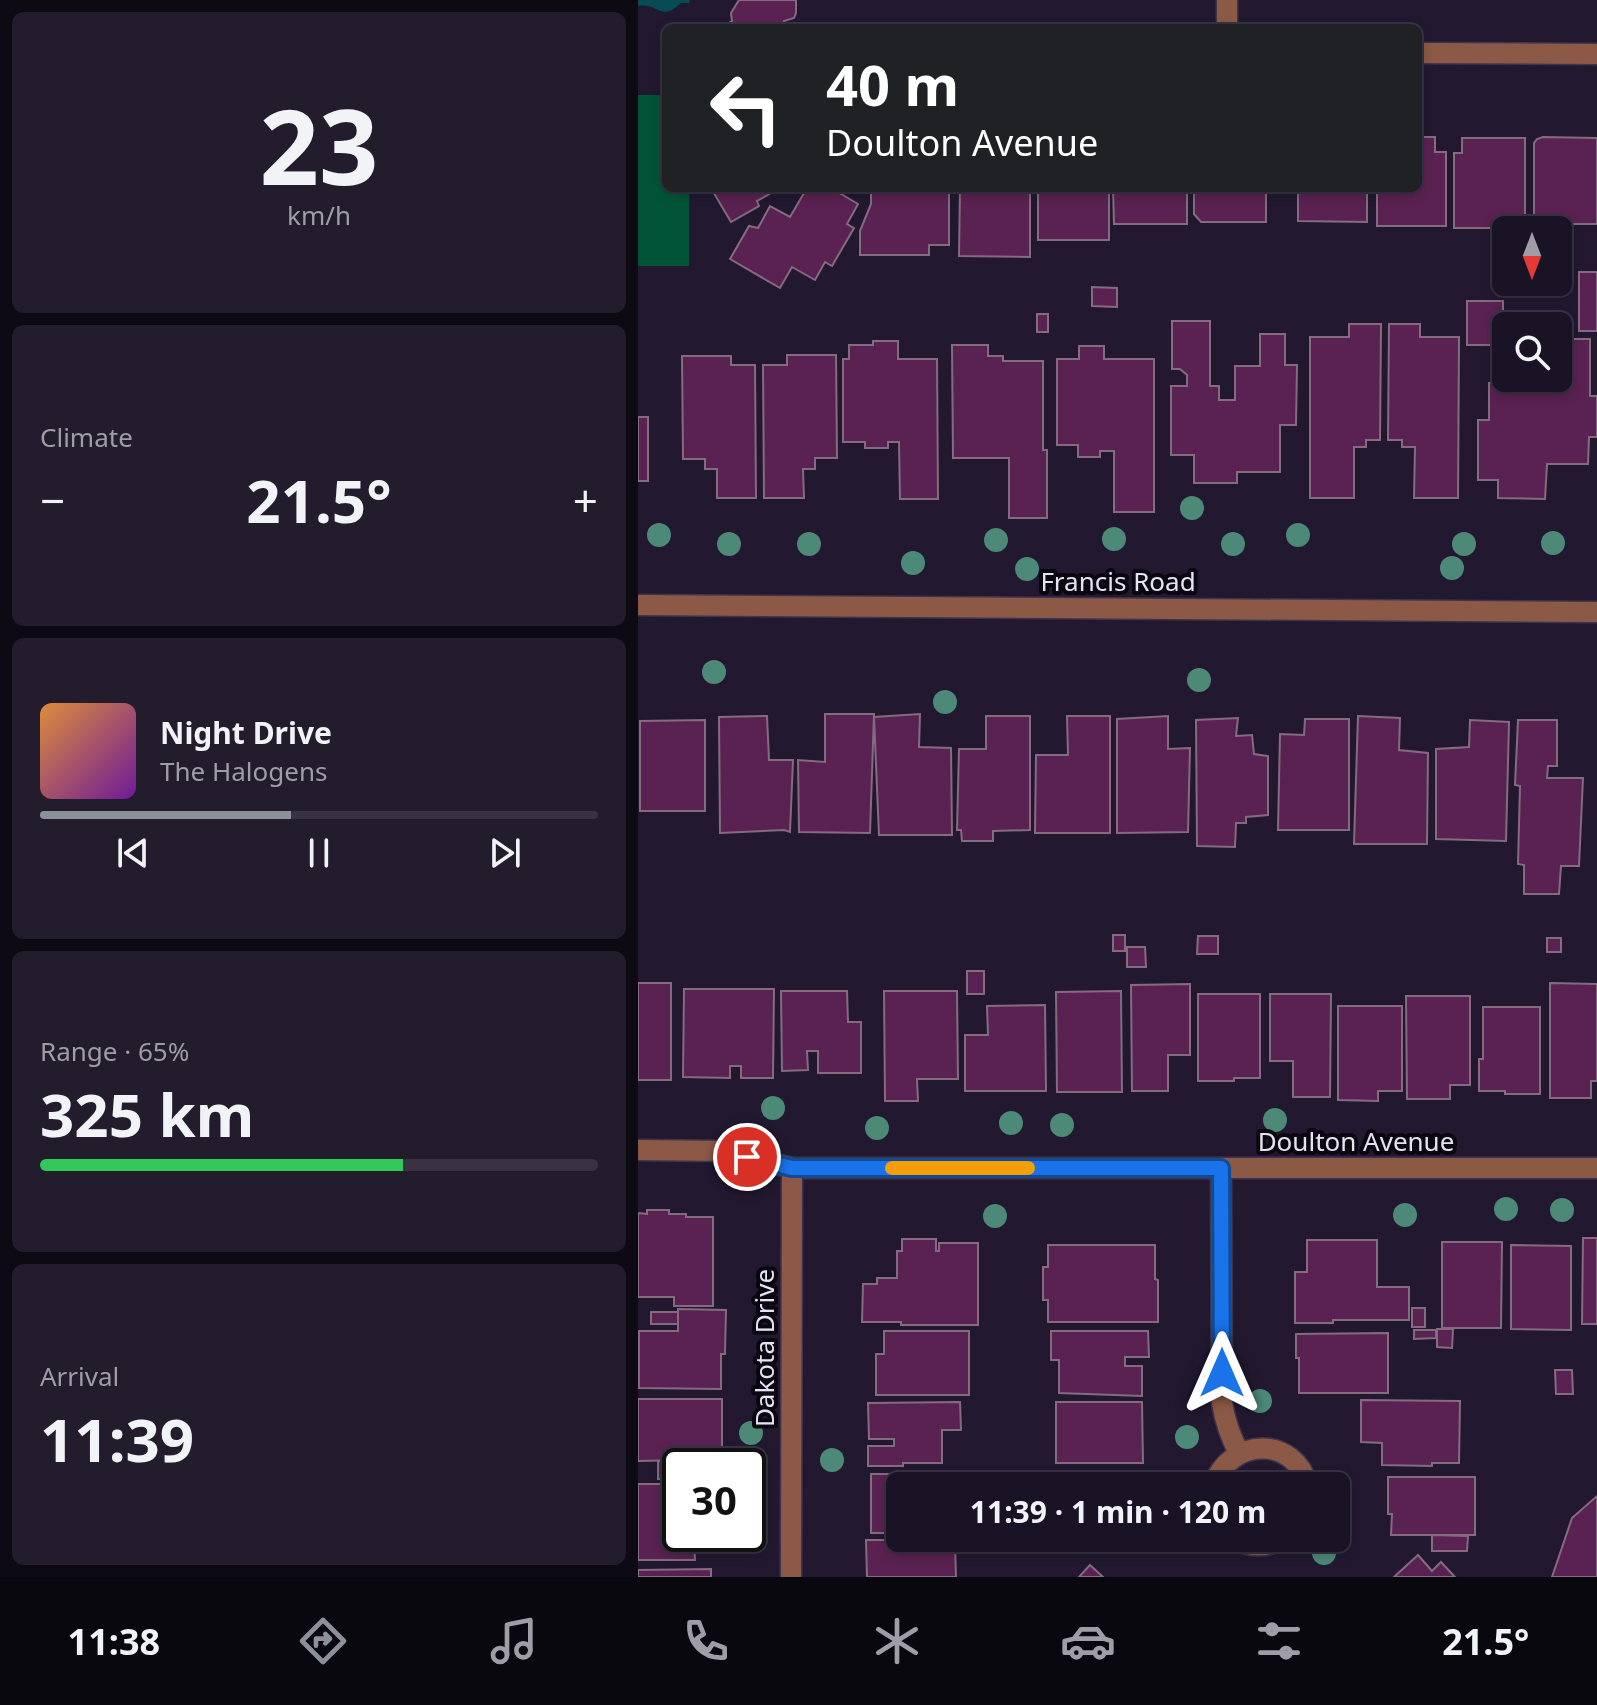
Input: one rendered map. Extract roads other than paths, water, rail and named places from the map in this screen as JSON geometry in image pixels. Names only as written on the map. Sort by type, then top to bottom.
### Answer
[{"type":"street","points":[[1227,0],[1227,24]]},
{"type":"street","points":[[1422,53],[1597,54]]},
{"type":"street","name":"Francis Road","points":[[638,605],[1597,612]]},
{"type":"street","name":"Doulton Avenue","points":[[638,1150],[725,1151],[792,1168],[1597,1168]]},
{"type":"street","name":"Dakota Drive","points":[[791,1577],[792,1168]]},
{"type":"street","points":[[1221,1168],[1222,1403],[1231,1438],[1239,1453]]},
{"type":"street","points":[[1218,1472],[1239,1453],[1255,1448],[1287,1456],[1301,1472]]}]
